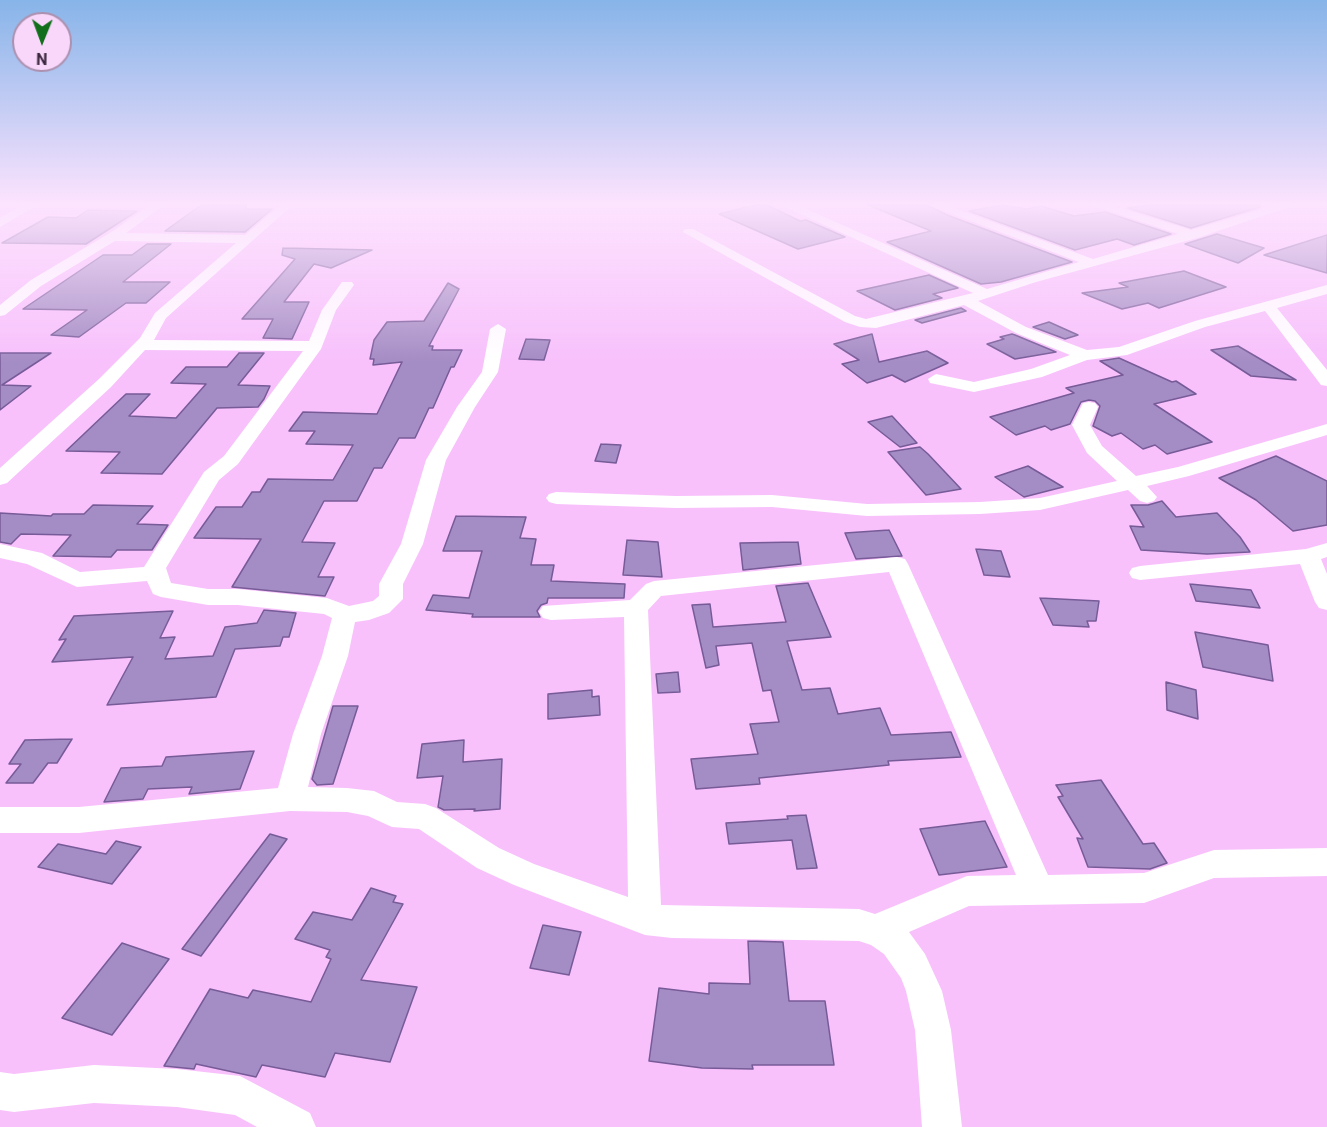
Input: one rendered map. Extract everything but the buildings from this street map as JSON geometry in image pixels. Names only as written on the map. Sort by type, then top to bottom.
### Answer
[{"type":"street","points":[[0,312],[36,283],[78,258]]},
{"type":"street","points":[[0,479],[105,383],[141,345],[160,316],[227,258]]},
{"type":"street","points":[[736,258],[850,319],[865,324],[966,300],[1112,258]]},
{"type":"street","points":[[905,258],[985,293]]},
{"type":"street","points":[[1078,258],[1093,263]]},
{"type":"street","points":[[290,799],[307,734],[335,656],[344,618],[340,611],[327,606],[238,597],[208,597],[161,589],[155,568],[211,476],[231,460],[315,346],[329,310],[347,285]]},
{"type":"street","points":[[936,379],[974,387],[1036,373],[1085,355],[1121,352],[1200,324],[1327,289]]},
{"type":"street","points":[[966,300],[1021,330],[1085,355]]},
{"type":"street","points":[[1267,305],[1327,381]]},
{"type":"street","points":[[342,615],[369,612],[381,607],[391,599],[391,584],[412,544],[436,460],[466,407],[490,372],[498,329]]},
{"type":"street","points":[[141,345],[315,346]]},
{"type":"street","points":[[1089,407],[1081,425],[1094,449],[1140,490]]},
{"type":"street","points":[[556,498],[676,502],[772,501],[867,510],[980,508],[1040,504],[1140,490],[1182,472],[1327,429]]},
{"type":"street","points":[[0,551],[34,558],[77,580],[156,573]]},
{"type":"street","points":[[1140,573],[1318,553],[1327,602]]},
{"type":"street","points":[[551,612],[636,608],[654,589],[897,564],[1039,890]]},
{"type":"street","points":[[636,608],[645,919]]},
{"type":"street","points":[[0,820],[79,820],[290,799],[347,800],[374,804],[392,814],[425,817],[488,858],[525,875],[645,919],[672,922],[859,925],[883,932],[896,942],[914,966],[924,991],[933,1030],[942,1127]]},
{"type":"street","points":[[875,930],[967,891],[1144,888],[1214,864],[1327,862]]},
{"type":"street","points":[[0,1091],[14,1093],[94,1084],[187,1089],[240,1096],[296,1127]]}]
